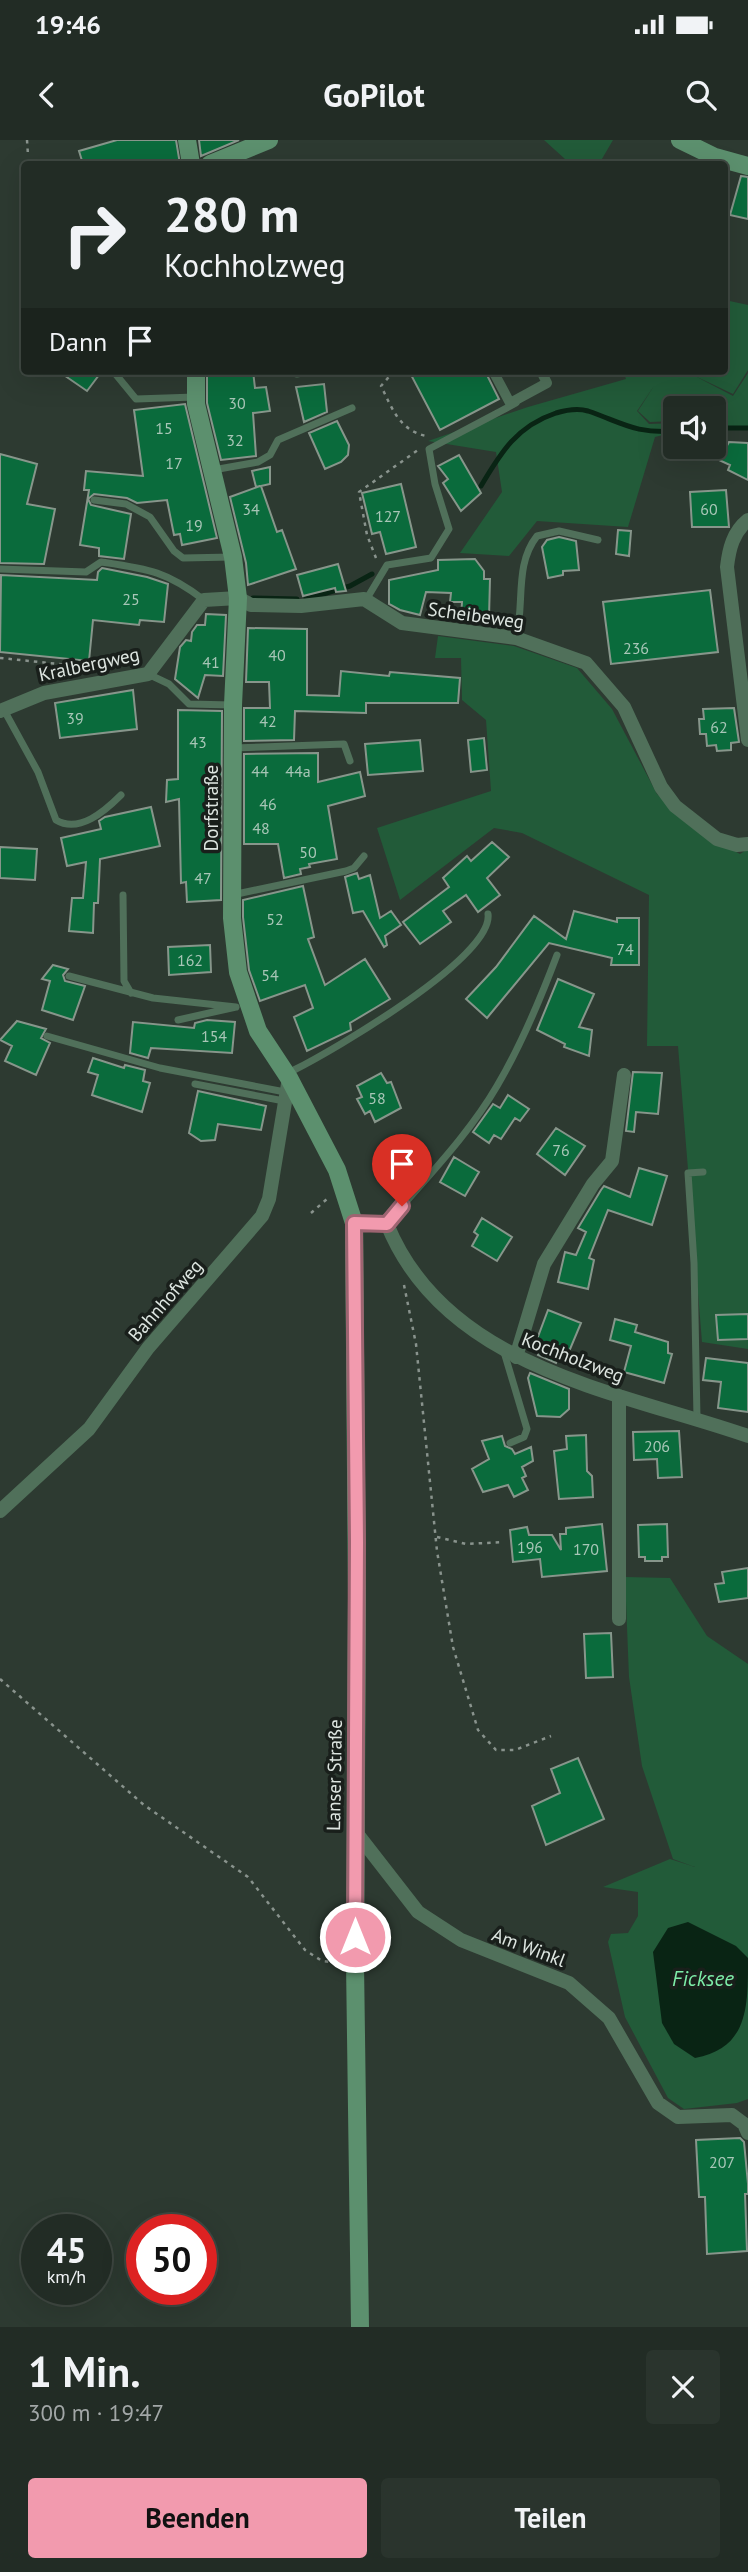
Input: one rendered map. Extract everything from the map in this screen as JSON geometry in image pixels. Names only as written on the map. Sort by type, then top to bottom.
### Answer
[{"type":"main road","points":[[187,140],[190,161]]},
{"type":"main road","points":[[217,161],[268,140]]},
{"type":"main road","points":[[680,140],[715,157],[748,166]]},
{"type":"main road","name":"Dorfstraße","points":[[196,375],[195,397],[233,556],[238,598],[232,748],[232,895],[242,1005],[258,1031],[286,1090],[337,1170],[354,1223]]},
{"type":"main road","name":"Lanser Straße","points":[[354,1223],[357,1542],[355,1963],[360,2327]]},
{"type":"street","points":[[495,375],[510,403],[547,383],[543,375]]},
{"type":"street","points":[[748,520],[729,547],[727,567],[748,740]]},
{"type":"street","points":[[204,600],[238,598],[251,605],[289,606],[366,600]]},
{"type":"street","name":"Kralbergweg","points":[[2,710],[44,693],[148,674],[204,600]]},
{"type":"street","name":"Scheibeweg","points":[[366,600],[402,623],[516,638],[586,663],[624,707],[661,787],[675,806],[717,839],[737,845],[748,844]]},
{"type":"street","points":[[510,1355],[544,1264],[593,1184],[612,1161],[624,1075]]},
{"type":"street","name":"Bahnhofweg","points":[[0,1511],[83,1436],[148,1348],[262,1216],[269,1199],[286,1090]]},
{"type":"street","points":[[354,1223],[387,1224]]},
{"type":"street","name":"Kochholzweg","points":[[387,1224],[398,1251],[436,1303],[510,1355],[619,1396],[748,1436]]},
{"type":"street","points":[[619,1396],[619,1619]]},
{"type":"street","name":"Am Winkl","points":[[355,1831],[418,1912],[461,1940],[569,1983],[610,2018],[658,2103],[678,2116],[732,2115],[744,2124],[748,2133]]},
{"type":"lane","points":[[116,375],[136,399],[195,397]]},
{"type":"lane","points":[[366,600],[387,565],[431,558],[449,529],[435,484],[431,448],[537,392]]},
{"type":"lane","points":[[212,470],[258,462],[270,455],[278,440],[352,408]]},
{"type":"lane","points":[[94,500],[126,504],[150,517],[174,551],[183,558],[233,556]]},
{"type":"lane","points":[[516,638],[522,615],[525,558],[537,536],[559,531],[598,540]]},
{"type":"lane","points":[[0,569],[86,572],[102,562],[156,570],[183,584],[204,600]]},
{"type":"lane","points":[[148,674],[169,684],[189,704],[233,705]]},
{"type":"lane","points":[[2,710],[38,772],[56,820],[70,825],[91,819],[105,812],[121,795]]},
{"type":"lane","points":[[232,748],[344,744],[350,761]]},
{"type":"lane","points":[[232,895],[346,871],[354,868],[364,856]]},
{"type":"lane","points":[[123,895],[124,981],[131,993]]},
{"type":"lane","points":[[286,1090],[294,1070],[346,1043],[422,989],[483,936],[489,923],[488,914]]},
{"type":"lane","points":[[387,1224],[466,1130],[496,1088],[532,1020],[558,955]]},
{"type":"lane","points":[[69,976],[171,1001],[242,1005]]},
{"type":"lane","points":[[178,1020],[242,1005]]},
{"type":"lane","points":[[47,1036],[160,1069],[286,1090]]},
{"type":"lane","points":[[195,1084],[286,1090]]},
{"type":"lane","points":[[697,1418],[694,1263],[688,1173],[703,1172]]},
{"type":"lane","points":[[510,1355],[527,1429],[524,1437],[510,1443]]},
{"type":"path","points":[[27,140],[27,155]]},
{"type":"path","points":[[382,574],[367,535],[359,492],[414,450],[431,448],[427,437],[416,434],[399,423],[381,386],[391,375]]},
{"type":"path","points":[[0,658],[78,666],[94,684]]},
{"type":"path","points":[[398,1251],[416,1345],[437,1537],[453,1647],[478,1730],[496,1750],[515,1750],[551,1736]]},
{"type":"path","points":[[437,1537],[466,1544],[504,1542]]},
{"type":"path","points":[[0,1679],[144,1805],[248,1877],[304,1950],[322,1961],[355,1963]]},
{"type":"green space","points":[[544,140],[613,140],[601,161],[562,161],[565,159]]},
{"type":"green space","points":[[728,301],[748,305],[748,370],[733,394],[695,376],[733,396],[748,373],[748,428],[726,426],[726,396],[663,396],[663,421],[650,422],[638,411],[654,386],[637,411],[649,424],[663,423],[663,435],[655,437],[628,527],[537,521],[509,556],[460,553],[502,492],[496,452],[428,441],[528,407],[626,379],[624,375],[728,375]]},
{"type":"green space","points":[[438,636],[514,646],[577,668],[612,709],[657,794],[700,833],[740,854],[748,849],[748,1349],[702,1342],[678,1046],[647,1046],[649,895],[522,833],[494,828],[400,900],[377,828],[491,791],[486,720],[462,700],[461,658],[435,658]]},
{"type":"green space","points":[[625,1577],[670,1578],[707,1636],[748,1664],[748,2099],[737,2103],[684,2109],[668,2098],[625,2017],[608,1942],[611,1934],[628,1933],[638,1916],[638,1892],[603,1887],[670,1859],[695,1867],[673,1859],[642,1766],[629,1677]]},
{"type":"water","name":"Ficksee","points":[[688,1922],[736,1946],[748,1958],[745,2009],[735,2035],[726,2045],[695,2058],[674,2044],[662,2023],[653,1952],[668,1928]]},
{"type":"building","points":[[117,140],[176,140],[180,161],[82,161],[79,151]]},
{"type":"building","points":[[199,140],[239,140],[201,156]]},
{"type":"building","points":[[741,176],[748,177],[748,219],[730,215]]},
{"type":"building","points":[[64,375],[99,375],[87,391]]},
{"type":"building","points":[[207,375],[253,375],[255,388],[266,387],[270,411],[253,413],[256,456],[221,460],[207,403]]},
{"type":"building","points":[[411,375],[487,375],[499,399],[440,430]]},
{"type":"building","points":[[324,384],[327,412],[304,422],[296,387]]},
{"type":"building","points":[[185,404],[217,538],[182,545],[180,534],[174,535],[167,500],[137,503],[127,498],[94,494],[88,499],[91,505],[131,514],[124,559],[99,556],[99,548],[80,545],[89,490],[84,490],[86,471],[143,476],[134,410]]},
{"type":"building","points":[[337,421],[349,445],[348,455],[341,462],[325,469],[309,433]]},
{"type":"building","points":[[729,442],[748,443],[748,480],[728,470],[730,465],[719,460],[726,459]]},
{"type":"building","points":[[0,454],[37,464],[27,504],[55,509],[44,564],[0,563]]},
{"type":"building","points":[[459,455],[481,493],[461,511],[443,483],[448,479],[438,466]]},
{"type":"building","points":[[270,467],[270,484],[261,486],[277,532],[282,530],[296,569],[248,585],[246,563],[230,497],[260,486],[256,487],[252,471]]},
{"type":"building","points":[[401,484],[416,547],[386,554],[380,532],[372,534],[362,493]]},
{"type":"building","points":[[726,490],[729,527],[692,527],[690,492]]},
{"type":"building","points":[[618,530],[631,531],[629,556],[616,554]]},
{"type":"building","points":[[559,537],[576,541],[579,570],[563,571],[563,575],[548,578],[542,547],[547,540]]},
{"type":"building","points":[[475,559],[484,571],[484,579],[490,579],[489,617],[461,617],[462,602],[450,602],[451,593],[426,592],[420,615],[389,604],[389,580],[438,570],[438,560]]},
{"type":"building","points":[[338,564],[346,591],[336,592],[335,588],[303,596],[297,575]]},
{"type":"building","points":[[102,568],[168,584],[164,622],[140,620],[139,625],[93,620],[89,661],[0,652],[1,575],[97,580],[98,572]]},
{"type":"building","points":[[710,590],[718,652],[611,664],[603,602]]},
{"type":"building","points":[[206,614],[226,615],[223,676],[205,675],[198,698],[175,679],[180,647],[186,640],[191,641],[192,632],[197,625],[205,625]]},
{"type":"building","points":[[248,628],[307,629],[307,695],[339,696],[341,671],[389,676],[390,672],[460,678],[458,703],[366,703],[366,713],[295,711],[294,740],[244,741],[244,708],[270,708],[269,682],[246,682]]},
{"type":"building","points":[[133,690],[137,729],[60,738],[55,703]]},
{"type":"building","points":[[734,708],[739,742],[731,743],[731,750],[717,751],[716,745],[707,746],[706,734],[700,734],[699,719],[704,719],[703,709]]},
{"type":"building","points":[[178,710],[222,711],[221,900],[187,902],[186,882],[181,883],[179,799],[166,802],[167,780],[178,779]]},
{"type":"building","points":[[484,738],[487,770],[471,772],[468,740]]},
{"type":"building","points":[[420,740],[423,771],[368,775],[365,744]]},
{"type":"building","points":[[318,753],[318,782],[360,772],[365,796],[328,806],[337,859],[309,864],[310,867],[300,869],[301,874],[284,878],[278,844],[244,844],[244,754]]},
{"type":"building","points":[[151,807],[160,846],[100,859],[98,903],[94,903],[93,933],[69,931],[72,898],[83,898],[86,862],[67,866],[61,838],[101,829],[99,821],[105,817]]},
{"type":"building","points":[[492,842],[509,857],[487,878],[500,895],[478,912],[466,895],[443,911],[451,922],[420,944],[403,922],[449,887],[443,878],[467,856],[471,861]]},
{"type":"building","points":[[0,847],[37,849],[35,880],[0,878]]},
{"type":"building","points":[[357,873],[359,879],[370,875],[380,918],[391,911],[401,925],[385,936],[387,945],[384,947],[363,911],[353,913],[345,877]]},
{"type":"building","points":[[303,886],[314,937],[308,939],[325,985],[365,959],[390,999],[350,1023],[351,1030],[307,1051],[294,1017],[313,1008],[305,985],[260,1001],[249,970],[243,917],[243,900]]},
{"type":"building","points":[[574,911],[617,922],[617,918],[639,918],[639,965],[611,965],[612,958],[549,943],[487,1018],[466,999],[496,967],[534,916],[566,939]]},
{"type":"building","points":[[210,945],[211,972],[169,975],[168,947]]},
{"type":"building","points":[[53,965],[68,969],[63,975],[65,981],[85,986],[73,1020],[42,1010],[50,981],[42,979]]},
{"type":"building","points":[[558,979],[594,994],[579,1027],[592,1030],[589,1056],[564,1047],[565,1044],[537,1030]]},
{"type":"building","points":[[207,1020],[235,1022],[232,1053],[151,1048],[148,1058],[130,1053],[133,1022],[194,1028],[195,1023]]},
{"type":"building","points":[[17,1021],[46,1029],[41,1038],[50,1043],[36,1075],[5,1061],[12,1046],[0,1040]]},
{"type":"building","points":[[93,1058],[124,1068],[125,1065],[145,1070],[143,1081],[150,1083],[142,1112],[92,1095],[98,1075],[88,1072]]},
{"type":"building","points":[[633,1072],[662,1073],[658,1114],[636,1112],[634,1132],[626,1131]]},
{"type":"building","points":[[381,1073],[387,1083],[391,1082],[401,1108],[375,1122],[370,1111],[365,1114],[357,1099],[362,1097],[357,1086]]},
{"type":"building","points":[[198,1091],[266,1106],[261,1130],[218,1124],[215,1140],[201,1141],[189,1133]]},
{"type":"building","points":[[508,1095],[529,1109],[520,1121],[515,1118],[501,1139],[494,1135],[489,1143],[473,1132],[493,1104],[500,1108]]},
{"type":"building","points":[[556,1128],[585,1146],[565,1175],[537,1154]]},
{"type":"building","points":[[454,1157],[479,1172],[465,1196],[440,1182]]},
{"type":"building","points":[[639,1168],[667,1176],[652,1225],[608,1210],[589,1258],[594,1260],[588,1289],[558,1282],[565,1252],[576,1255],[586,1232],[578,1228],[601,1190],[604,1186],[630,1197]]},
{"type":"building","points":[[482,1218],[512,1237],[497,1261],[472,1246],[478,1235],[474,1232]]},
{"type":"building","points":[[548,1310],[581,1323],[568,1354],[560,1351],[556,1363],[538,1355],[542,1344],[536,1342]]},
{"type":"building","points":[[748,1314],[748,1339],[718,1340],[716,1315]]},
{"type":"building","points":[[615,1319],[637,1325],[635,1332],[668,1342],[668,1353],[672,1354],[664,1383],[624,1372],[631,1346],[610,1340]]},
{"type":"building","points":[[706,1358],[748,1363],[748,1412],[718,1408],[721,1382],[703,1380]]},
{"type":"building","points":[[530,1373],[569,1389],[569,1409],[560,1417],[537,1416],[528,1378]]},
{"type":"building","points":[[679,1431],[682,1477],[658,1478],[657,1459],[634,1460],[633,1432]]},
{"type":"building","points":[[586,1435],[587,1471],[592,1476],[593,1497],[559,1499],[554,1451],[567,1449],[566,1436]]},
{"type":"building","points":[[502,1436],[505,1446],[515,1454],[531,1447],[533,1461],[522,1467],[526,1476],[522,1478],[528,1490],[514,1497],[508,1485],[483,1492],[472,1469],[489,1459],[482,1441]]},
{"type":"building","points":[[602,1524],[607,1571],[542,1577],[540,1559],[513,1562],[510,1530],[527,1527],[529,1535],[552,1535],[561,1550],[560,1534],[566,1534],[566,1528]]},
{"type":"building","points":[[667,1524],[668,1557],[662,1557],[662,1561],[645,1561],[645,1557],[639,1557],[638,1525]]},
{"type":"building","points":[[748,1568],[748,1598],[719,1602],[715,1584],[724,1583],[722,1572]]},
{"type":"building","points":[[611,1633],[613,1677],[586,1678],[584,1634]]},
{"type":"building","points":[[578,1758],[604,1819],[546,1845],[532,1806],[560,1793],[551,1769]]},
{"type":"building","points":[[740,2138],[744,2142],[748,2184],[748,2194],[745,2194],[747,2251],[707,2254],[705,2197],[699,2197],[696,2140]]},
{"type":"waterway","points":[[481,486],[496,462],[520,433],[542,418],[556,413],[584,410],[630,427],[663,431]]},
{"type":"waterway","points":[[726,428],[748,428]]},
{"type":"waterway","points":[[306,599],[350,586],[372,574]]},
{"type":"waterway","points":[[253,598],[297,599]]},
{"type":"route","points":[[355,1937],[357,1259],[354,1223],[387,1224],[402,1206]]}]
